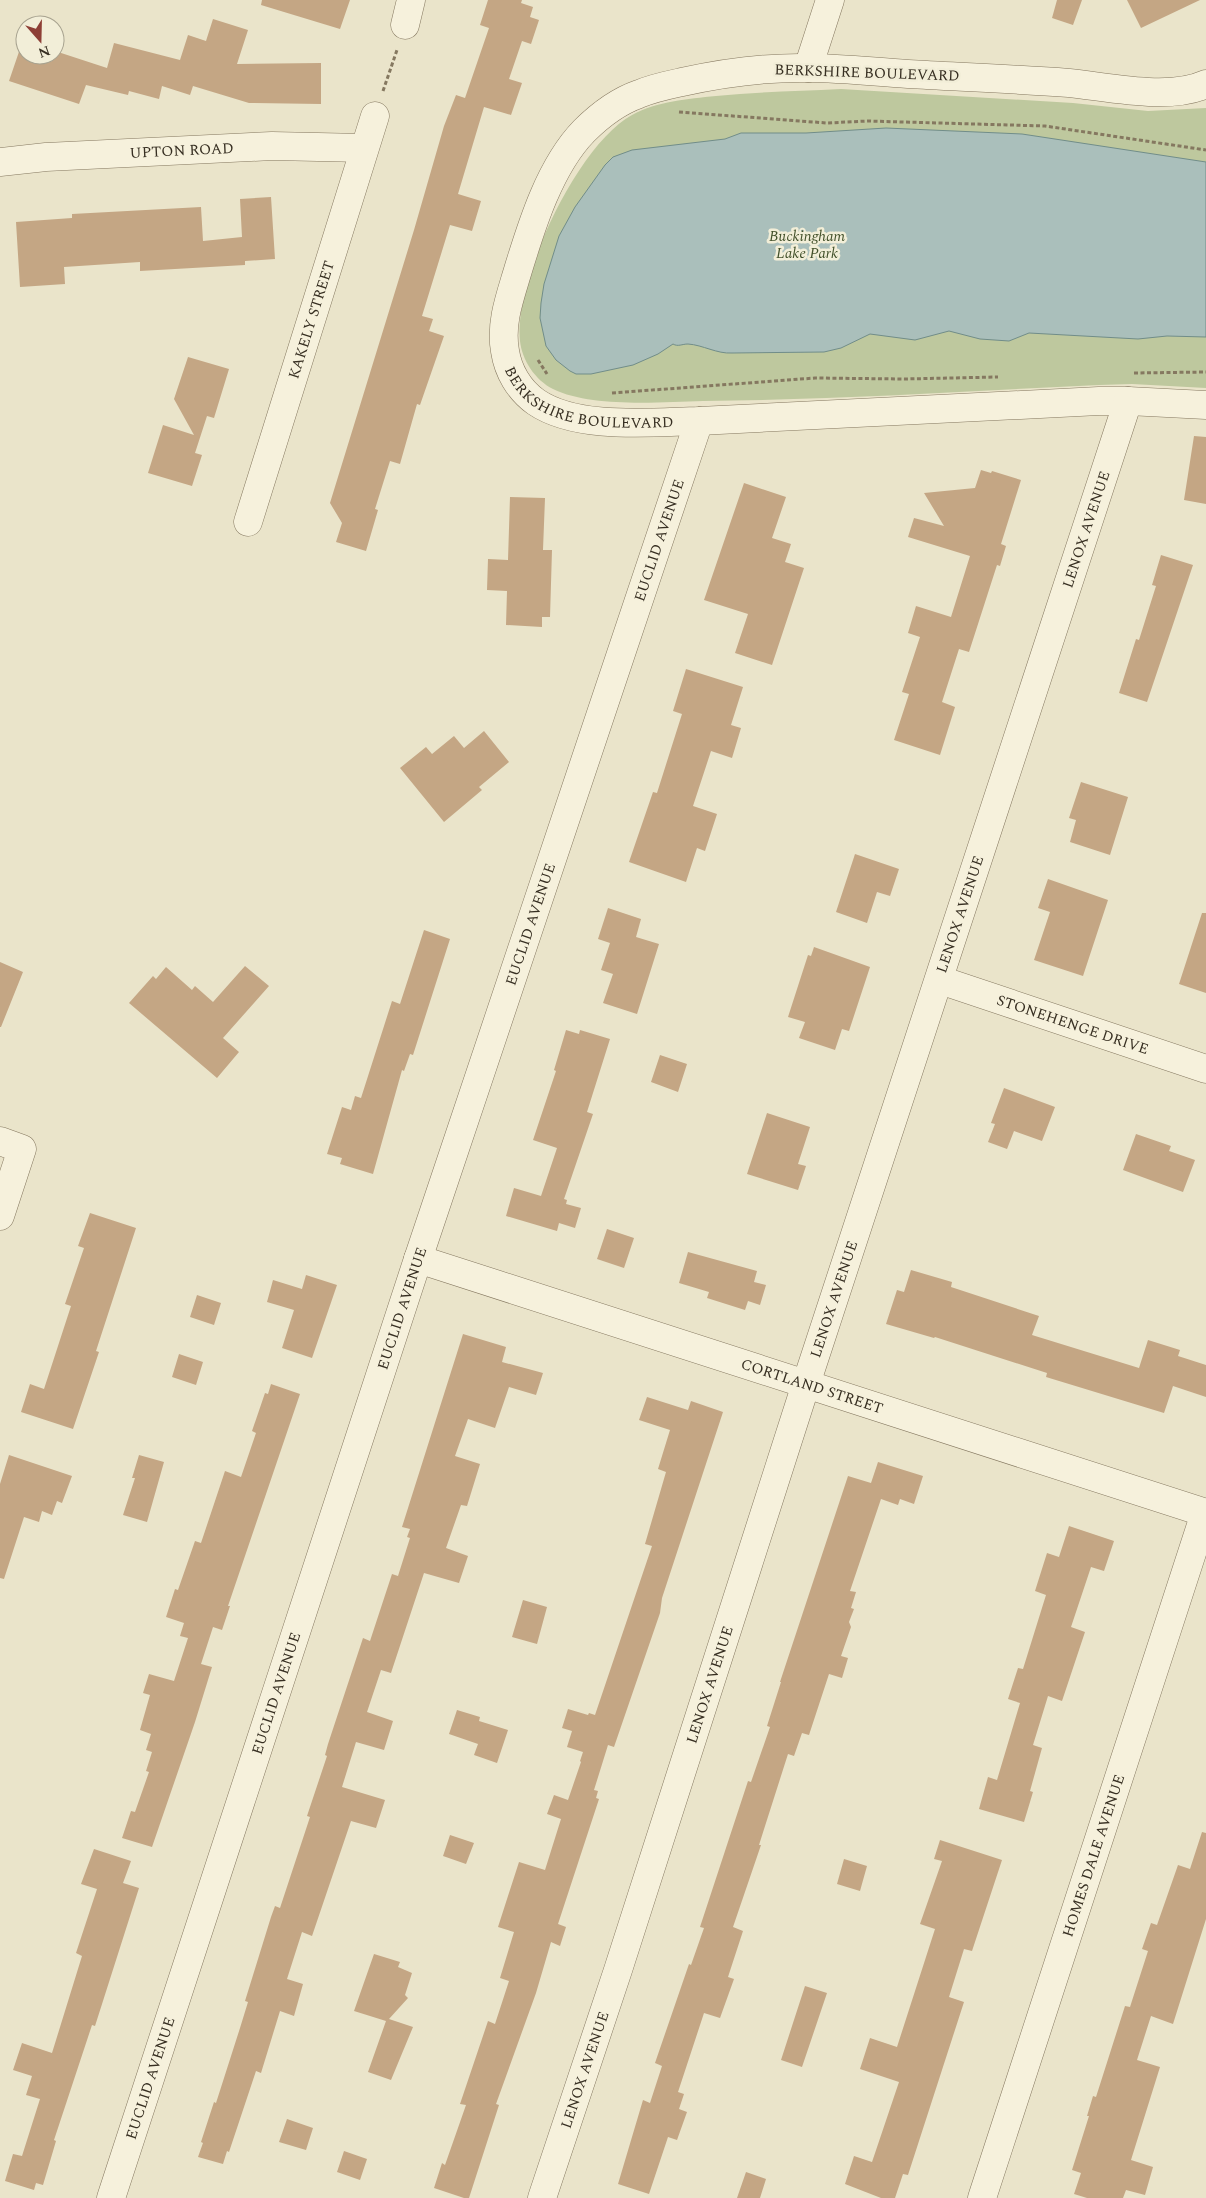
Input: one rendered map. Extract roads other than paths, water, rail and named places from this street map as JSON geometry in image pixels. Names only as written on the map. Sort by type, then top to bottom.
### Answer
[{"type":"street","points":[[808,68],[830,0]]},
{"type":"street","name":"BERKSHIRE BOULEVARD","points":[[1206,84],[1197,89],[1175,92],[1143,91],[1011,79],[808,68],[749,71],[694,79],[653,89],[614,106],[584,131],[564,159],[550,184],[532,224],[505,316],[504,340],[507,360],[521,388],[535,401],[554,412],[582,418],[619,421],[699,420],[1128,401],[1206,405]]},
{"type":"street","name":"KAKELY STREET","points":[[248,522],[375,116]]},
{"type":"street","name":"UPTON ROAD","points":[[0,162],[272,146],[364,148]]},
{"type":"street","name":"LENOX AVENUE","points":[[542,2198],[618,1970],[806,1384],[940,980],[1128,401]]},
{"type":"street","name":"EUCLID AVENUE","points":[[111,2198],[418,1259],[699,420]]},
{"type":"street","name":"STONEHENGE DRIVE","points":[[940,980],[1206,1069]]},
{"type":"street","points":[[0,1216],[11,1145]]},
{"type":"street","name":"CORTLAND STREET","points":[[418,1259],[1205,1513]]},
{"type":"street","name":"HOMES DALE AVENUE","points":[[982,2198],[1205,1513]]},
{"type":"park label","name":"Buckingham Lake Park","points":[[807,244]]}]
